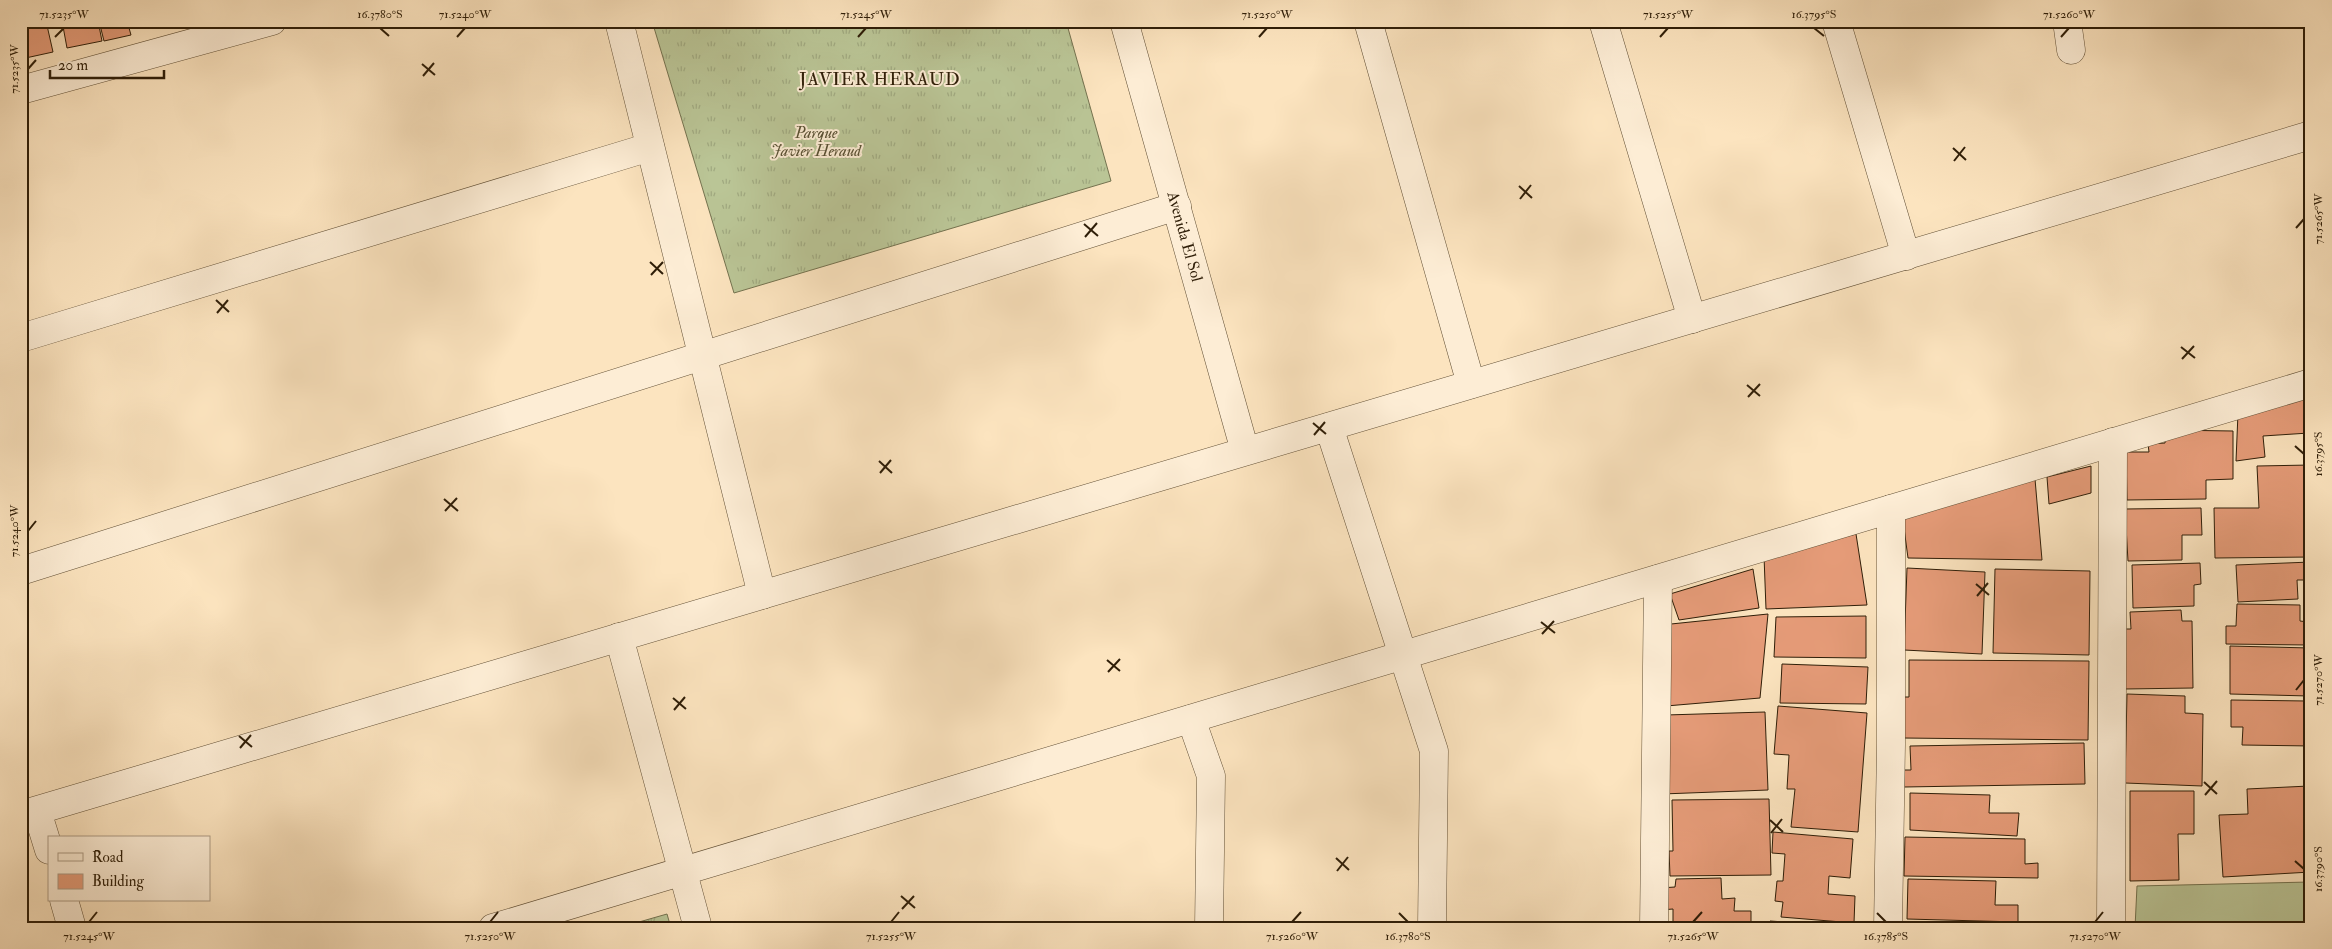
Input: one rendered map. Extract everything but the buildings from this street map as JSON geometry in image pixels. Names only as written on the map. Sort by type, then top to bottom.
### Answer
[{"type":"street","points":[[21,90],[272,21]]},
{"type":"street","points":[[619,21],[762,595]]},
{"type":"street","name":"Avenida El Sol","points":[[1124,21],[1245,451]]},
{"type":"street","points":[[1368,21],[1471,384]]},
{"type":"street","points":[[1603,21],[1692,319]]},
{"type":"street","points":[[1836,21],[1906,256]]},
{"type":"street","points":[[2067,21],[2072,50]]},
{"type":"street","points":[[48,848],[29,813],[2311,135]]},
{"type":"street","points":[[21,338],[650,147]]},
{"type":"street","points":[[21,571],[1177,206]]},
{"type":"street","points":[[494,928],[2311,383]]},
{"type":"street","points":[[1330,426],[1434,750],[1432,928]]},
{"type":"street","points":[[2111,928],[2113,442]]},
{"type":"street","points":[[1888,928],[1891,744],[1891,509]]},
{"type":"street","points":[[1654,928],[1658,579]]},
{"type":"street","points":[[619,638],[698,928]]},
{"type":"street","points":[[1191,718],[1211,776],[1208,928]]},
{"type":"street","points":[[65,902],[72,928]]},
{"type":"green space","name":"Parque Javier Heraud","points":[[652,21],[1066,21],[1111,181],[734,293]]},
{"type":"green space","points":[[2310,882],[2311,928],[2135,928],[2137,886]]},
{"type":"green space","points":[[667,914],[671,928],[618,928]]},
{"type":"district","name":"JAVIER HERAUD","points":[[880,79]]}]
